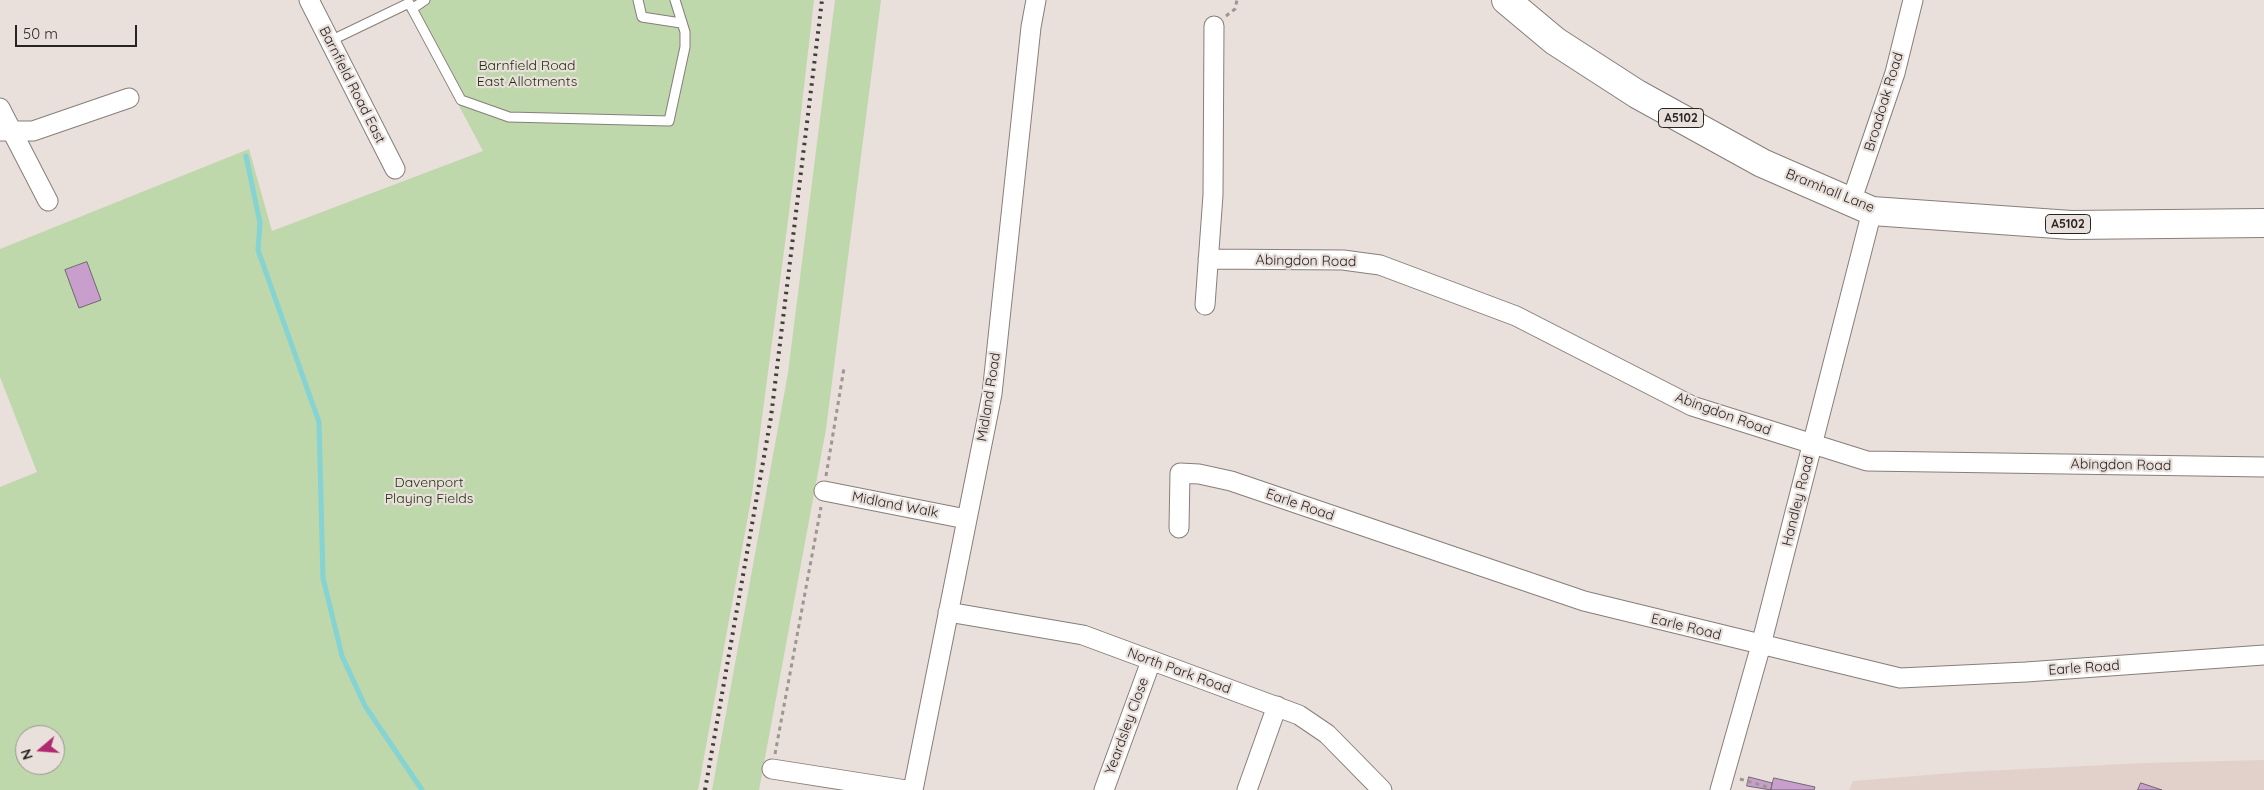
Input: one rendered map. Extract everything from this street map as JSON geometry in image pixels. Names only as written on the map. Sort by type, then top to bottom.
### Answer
[{"type":"main road","name":"Bramhall Lane","points":[[1506,0],[1555,41],[1637,94],[1762,163],[1862,206],[2071,224],[2264,223]]},
{"type":"street","name":"Barnfield Road East","points":[[309,0],[394,169]]},
{"type":"street","name":"Midland Road","points":[[913,790],[992,394],[1031,27],[1036,0]]},
{"type":"street","name":"Broadoak Road","points":[[1862,206],[1913,0]]},
{"type":"street","points":[[1205,305],[1213,195],[1214,26]]},
{"type":"street","points":[[6,132],[33,131],[129,98]]},
{"type":"street","points":[[0,108],[6,132],[48,201]]},
{"type":"street","name":"Handley Road","points":[[1722,783],[1761,645],[1812,445],[1862,206]]},
{"type":"street","name":"Abingdon Road","points":[[1208,259],[1343,260],[1380,265],[1516,316],[1692,406],[1867,461],[2264,467]]},
{"type":"street","name":"Earle Road","points":[[1179,528],[1180,473],[1199,474],[1231,481],[1584,602],[1900,678],[2026,672],[2264,655]]},
{"type":"street","name":"Midland Walk","points":[[824,491],[966,519]]},
{"type":"street","name":"North Park Road","points":[[948,612],[1083,635],[1276,706],[1312,722],[1327,734],[1382,790]]},
{"type":"street","name":"Yeardsley Close","points":[[1104,790],[1151,661]]},
{"type":"street","points":[[1247,790],[1276,706]]},
{"type":"street","points":[[772,769],[906,790]]},
{"type":"lane","points":[[412,9],[425,0]]},
{"type":"lane","points":[[638,0],[642,17],[681,23]]},
{"type":"lane","points":[[330,41],[409,3],[461,100],[509,116],[518,117],[669,120],[685,47],[685,32],[675,0]]},
{"type":"path","points":[[772,769],[824,491],[844,368]]},
{"type":"path","points":[[1722,783],[1771,788]]},
{"type":"shaded area","points":[[2264,760],[2264,790],[1849,790],[1853,781],[1965,772],[2144,763]]},
{"type":"green space","name":"Davenport Playing Fields","points":[[403,0],[814,0],[793,182],[752,494],[698,790],[0,790],[0,487],[37,472],[0,377],[0,249],[249,149],[272,231],[483,151]]},
{"type":"green space","points":[[835,0],[881,0],[826,429],[759,790],[712,790],[788,373]]},
{"type":"building","points":[[87,262],[101,300],[79,308],[65,270]]},
{"type":"building","points":[[1749,777],[1772,783],[1771,790],[1747,786]]},
{"type":"building","points":[[1774,778],[1815,787],[1814,790],[1771,790]]},
{"type":"building","points":[[2141,783],[2162,790],[2138,790]]},
{"type":"waterway","points":[[246,156],[260,223],[258,250],[319,422],[323,578],[342,656],[365,706],[422,790]]},
{"type":"railway","points":[[705,790],[771,417],[822,0]]},
{"type":"park label","name":"Barnfield Road East Allotments","points":[[527,74]]}]
